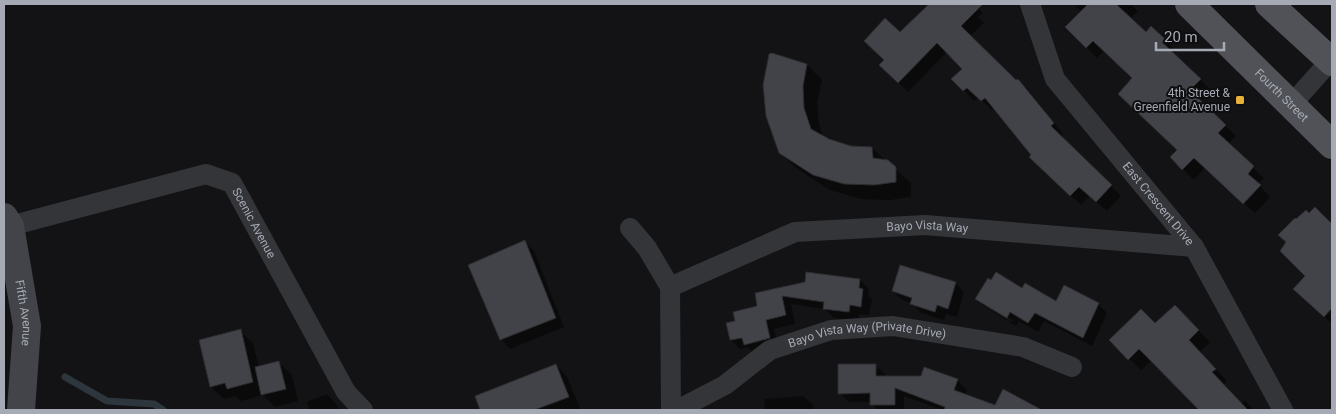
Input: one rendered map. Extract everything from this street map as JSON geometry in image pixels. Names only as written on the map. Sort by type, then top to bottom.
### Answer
[{"type":"main road","name":"Fourth Street","points":[[1189,4],[1332,145]]},
{"type":"main road","points":[[1269,4],[1332,61]]},
{"type":"street","name":"East Crescent Drive","points":[[1030,4],[1055,79],[1194,247],[1283,410]]},
{"type":"street","points":[[1290,105],[1332,61]]},
{"type":"street","name":"Scenic Avenue","points":[[7,221],[206,174],[232,183],[346,392],[363,410]]},
{"type":"street","name":"Fifth Avenue","points":[[7,221],[27,326],[21,410]]},
{"type":"street","name":"Bayo Vista Way","points":[[670,287],[795,232],[925,225],[1194,247]]},
{"type":"street","points":[[630,228],[647,248],[670,287],[672,410]]},
{"type":"street","name":"Bayo Vista Way (Private Drive)","points":[[677,410],[725,385],[770,350],[831,330],[893,326],[1023,347],[1072,367]]},
{"type":"building","points":[[929,4],[983,4],[961,26],[1016,80],[1018,79],[1054,123],[1051,126],[1112,185],[1096,202],[1079,187],[1070,196],[1029,157],[1031,155],[985,98],[981,101],[967,88],[963,91],[951,79],[962,69],[937,43],[898,83],[879,65],[884,60],[864,41],[885,18],[900,32]]},
{"type":"building","points":[[1088,4],[1116,4],[1146,32],[1151,26],[1166,40],[1163,43],[1201,79],[1190,90],[1226,125],[1218,133],[1254,166],[1248,174],[1261,185],[1243,204],[1194,158],[1182,170],[1170,157],[1177,150],[1118,94],[1132,78],[1093,41],[1086,48],[1065,27]]},
{"type":"building","points":[[772,53],[807,64],[803,86],[804,108],[811,129],[829,139],[851,146],[872,147],[873,158],[888,160],[896,167],[896,182],[874,185],[844,184],[813,175],[779,153],[766,116],[763,85],[769,54]]},
{"type":"building","points":[[1315,207],[1332,224],[1332,308],[1324,317],[1293,289],[1305,276],[1280,251],[1286,242],[1278,235],[1295,218],[1306,210],[1309,213]]},
{"type":"building","points":[[525,240],[556,318],[500,340],[468,265]]},
{"type":"building","points":[[900,265],[956,282],[948,309],[937,305],[935,312],[910,304],[912,298],[892,291]]},
{"type":"building","points":[[806,272],[860,279],[859,288],[863,289],[861,307],[850,305],[849,312],[823,309],[824,302],[782,296],[786,315],[766,320],[770,338],[744,345],[742,338],[730,340],[726,323],[735,321],[733,312],[757,306],[755,293],[805,282]]},
{"type":"building","points":[[996,272],[1022,288],[1025,283],[1056,301],[1064,285],[1099,303],[1083,338],[1035,313],[1028,323],[1010,312],[1007,318],[975,299],[988,278],[991,280]]},
{"type":"building","points":[[1175,305],[1199,330],[1189,340],[1216,369],[1212,372],[1248,410],[1199,410],[1139,349],[1128,360],[1109,340],[1141,309],[1155,323]]},
{"type":"building","points":[[241,329],[253,382],[227,389],[225,383],[210,387],[199,340]]},
{"type":"building","points":[[279,361],[286,389],[261,395],[255,367]]},
{"type":"building","points":[[556,364],[569,397],[534,410],[480,410],[475,396]]},
{"type":"building","points":[[838,364],[876,364],[876,376],[921,376],[924,367],[958,379],[954,390],[995,405],[1003,389],[1042,410],[944,410],[945,407],[895,388],[895,405],[870,405],[870,393],[838,394]]},
{"type":"waterway","points":[[65,377],[107,401],[154,404],[163,410]]},
{"type":"place","name":"4th Street & Greenfield Avenue","points":[[1240,100]]}]
